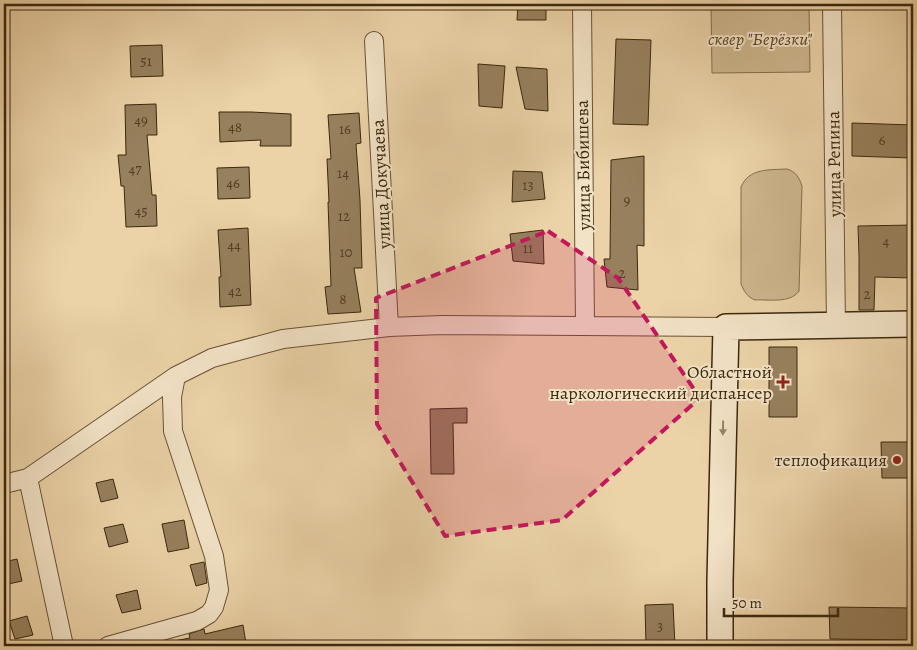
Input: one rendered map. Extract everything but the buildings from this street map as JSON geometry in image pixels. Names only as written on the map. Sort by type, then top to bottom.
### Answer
[{"type":"street","name":"улица Бибишева","points":[[582,4],[585,326]]},
{"type":"street","name":"улица Репина","points":[[832,4],[836,325]]},
{"type":"street","name":"улица Докучаева","points":[[374,41],[389,327]]},
{"type":"street","points":[[4,484],[28,478],[176,376],[212,358],[283,339],[389,327],[442,325],[726,327],[913,324]]},
{"type":"street","points":[[720,646],[726,327]]},
{"type":"street","points":[[108,646],[197,621],[209,614],[214,607],[219,590],[214,556],[174,431],[172,397],[176,376]]},
{"type":"street","points":[[28,478],[61,646]]},
{"type":"highlighted area","points":[[548,231],[618,278],[700,398],[562,520],[445,536],[377,424],[376,298]]},
{"type":"green space","name":"сквер \"Берёзки\"","points":[[711,4],[809,4],[810,72],[712,73]]},
{"type":"green space","points":[[787,169],[797,175],[802,186],[799,291],[790,298],[755,300],[746,294],[741,284],[741,187],[749,176],[754,173]]},
{"type":"place","name":"Областной наркологический диспансер","points":[[783,382]]},
{"type":"place","name":"теплофикация","points":[[897,460]]}]
